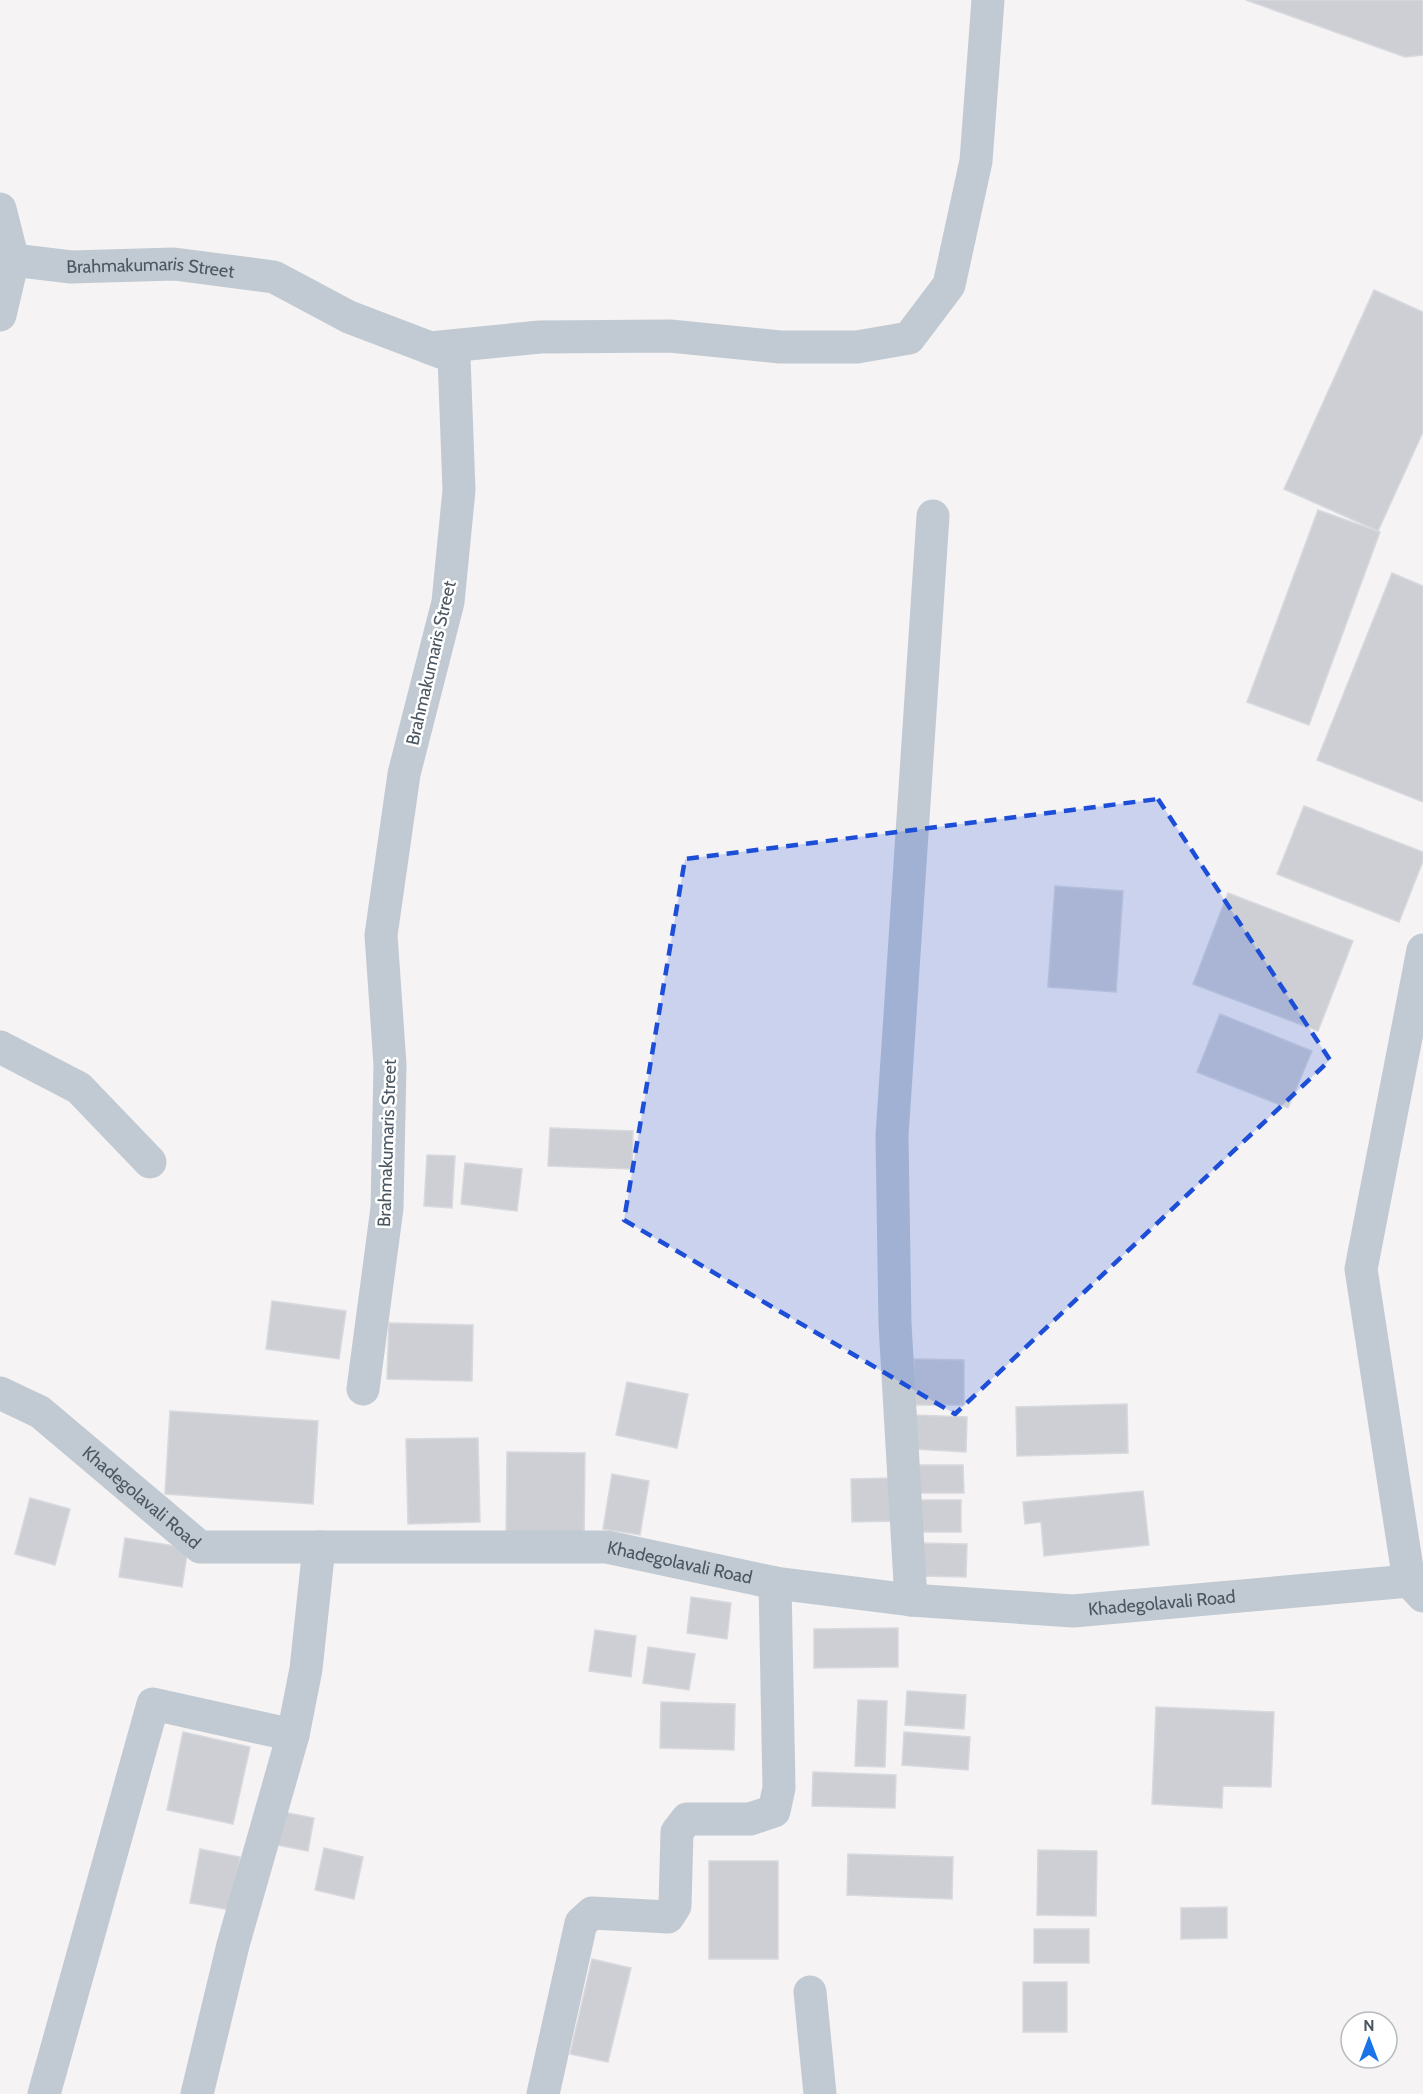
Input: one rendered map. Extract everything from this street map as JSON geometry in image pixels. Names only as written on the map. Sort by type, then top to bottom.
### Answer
[{"type":"street","points":[[430,348],[540,338],[670,336],[780,347],[857,347],[909,338],[949,285],[975,161],[988,0]]},
{"type":"street","points":[[0,209],[13,260],[0,315]]},
{"type":"street","name":"Brahmakumaris Street","points":[[13,260],[71,267],[174,264],[274,277],[349,317],[454,357],[459,490],[448,602],[405,774],[381,934],[390,1065],[387,1209],[363,1389]]},
{"type":"street","points":[[911,1600],[895,1324],[892,1136],[933,516]]},
{"type":"street","points":[[1416,1589],[1361,1269],[1423,950]]},
{"type":"street","points":[[0,1047],[78,1088],[150,1162]]},
{"type":"street","name":"Khadegolavali Road","points":[[0,1393],[40,1412],[200,1547],[607,1547],[775,1583],[911,1600],[1073,1611],[1416,1589]]},
{"type":"street","points":[[197,2094],[233,1945],[292,1735],[306,1669],[319,1547]]},
{"type":"street","points":[[543,2094],[581,1923],[592,1913],[668,1917],[675,1906],[677,1833],[687,1819],[750,1819],[774,1811],[779,1788],[775,1583]]},
{"type":"street","points":[[44,2094],[153,1704],[292,1735]]},
{"type":"street","points":[[810,1992],[820,2094]]},
{"type":"highlighted area","points":[[1158,799],[1330,1060],[955,1414],[624,1220],[685,859]]},
{"type":"building","points":[[1246,0],[1423,0],[1423,55],[1405,57]]},
{"type":"building","points":[[1374,290],[1423,312],[1423,432],[1378,531],[1284,489]]},
{"type":"building","points":[[1318,510],[1380,532],[1309,725],[1247,702]]},
{"type":"building","points":[[1392,573],[1423,586],[1423,802],[1317,760]]},
{"type":"building","points":[[1304,806],[1423,852],[1423,861],[1399,922],[1277,874]]},
{"type":"building","points":[[1055,886],[1123,891],[1116,992],[1048,987]]},
{"type":"building","points":[[1228,893],[1353,941],[1318,1031],[1193,984]]},
{"type":"building","points":[[1220,1014],[1312,1051],[1288,1108],[1197,1072]]},
{"type":"building","points":[[550,1128],[633,1131],[632,1169],[548,1166]]},
{"type":"building","points":[[427,1155],[455,1156],[452,1208],[424,1206]]},
{"type":"building","points":[[465,1163],[522,1169],[517,1211],[461,1204]]},
{"type":"building","points":[[272,1301],[346,1311],[339,1359],[266,1349]]},
{"type":"building","points":[[389,1323],[473,1325],[472,1381],[387,1379]]},
{"type":"building","points":[[914,1359],[964,1360],[964,1405],[914,1405]]},
{"type":"building","points":[[627,1382],[688,1394],[677,1448],[616,1435]]},
{"type":"building","points":[[1127,1404],[1128,1453],[1017,1456],[1016,1407]]},
{"type":"building","points":[[170,1411],[318,1421],[313,1504],[165,1494]]},
{"type":"building","points":[[913,1415],[967,1417],[966,1452],[912,1449]]},
{"type":"building","points":[[478,1438],[480,1522],[408,1524],[406,1439]]},
{"type":"building","points":[[507,1452],[585,1453],[584,1541],[506,1540]]},
{"type":"building","points":[[919,1465],[963,1465],[964,1493],[919,1493]]},
{"type":"building","points":[[612,1474],[649,1481],[640,1535],[603,1529]]},
{"type":"building","points":[[896,1478],[897,1521],[852,1522],[851,1479]]},
{"type":"building","points":[[1143,1491],[1149,1545],[1044,1556],[1041,1522],[1025,1524],[1023,1502]]},
{"type":"building","points":[[30,1498],[70,1509],[55,1565],[15,1554]]},
{"type":"building","points":[[918,1500],[961,1500],[961,1532],[918,1532]]},
{"type":"building","points":[[125,1538],[188,1548],[182,1587],[119,1577]]},
{"type":"building","points":[[920,1543],[967,1544],[966,1577],[919,1576]]},
{"type":"building","points":[[691,1597],[731,1603],[727,1639],[687,1633]]},
{"type":"building","points":[[898,1628],[898,1667],[814,1668],[814,1629]]},
{"type":"building","points":[[595,1630],[636,1636],[631,1677],[589,1671]]},
{"type":"building","points":[[648,1647],[695,1654],[689,1690],[643,1683]]},
{"type":"building","points":[[907,1691],[966,1695],[964,1729],[905,1725]]},
{"type":"building","points":[[858,1700],[887,1701],[885,1767],[855,1766]]},
{"type":"building","points":[[661,1702],[735,1704],[734,1750],[660,1748]]},
{"type":"building","points":[[1156,1707],[1274,1712],[1271,1787],[1223,1786],[1222,1808],[1152,1804]]},
{"type":"building","points":[[183,1732],[250,1747],[233,1824],[167,1810]]},
{"type":"building","points":[[904,1732],[970,1737],[968,1770],[902,1765]]},
{"type":"building","points":[[813,1772],[896,1775],[895,1808],[812,1806]]},
{"type":"building","points":[[278,1811],[314,1818],[308,1851],[272,1844]]},
{"type":"building","points":[[324,1848],[363,1857],[354,1899],[315,1890]]},
{"type":"building","points":[[200,1849],[240,1857],[230,1910],[190,1903]]},
{"type":"building","points":[[1038,1850],[1097,1851],[1096,1916],[1037,1915]]},
{"type":"building","points":[[848,1854],[953,1857],[952,1899],[847,1895]]},
{"type":"building","points":[[709,1861],[778,1861],[778,1959],[709,1959]]},
{"type":"building","points":[[1227,1907],[1227,1938],[1181,1939],[1181,1908]]},
{"type":"building","points":[[1034,1929],[1089,1929],[1089,1963],[1034,1963]]},
{"type":"building","points":[[592,1959],[631,1968],[608,2062],[570,2054]]},
{"type":"building","points":[[1023,1982],[1067,1982],[1067,2032],[1023,2032]]}]
